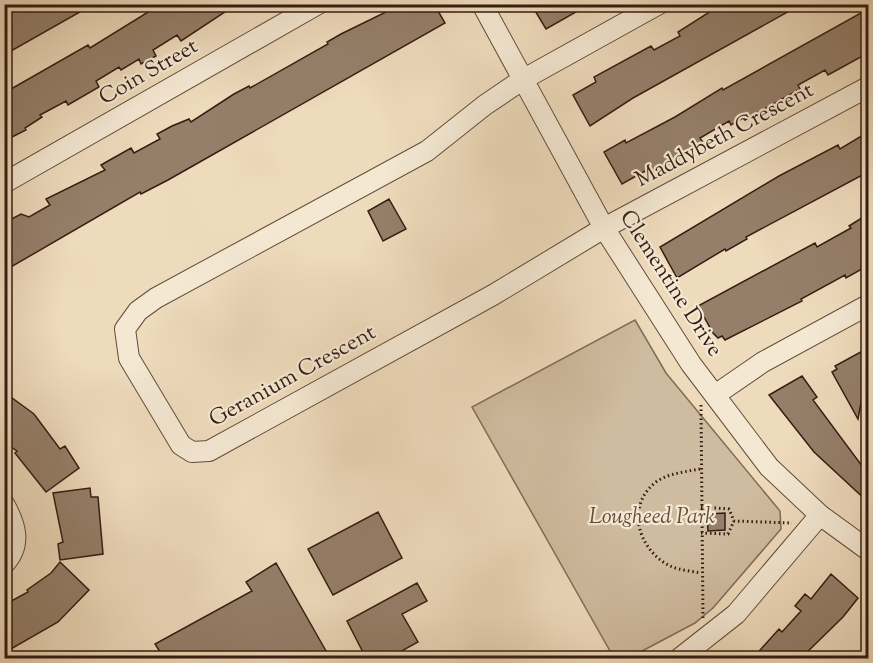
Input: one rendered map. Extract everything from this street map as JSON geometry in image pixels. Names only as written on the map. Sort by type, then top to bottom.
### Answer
[{"type":"street","name":"Coin Street","points":[[4,183],[318,4]]},
{"type":"street","name":"Clementine Drive","points":[[482,4],[604,228],[691,364],[769,467],[820,515],[868,550]]},
{"type":"street","points":[[522,80],[659,4]]},
{"type":"street","name":"Geranium Crescent","points":[[522,80],[485,105],[427,151],[156,298],[138,311],[125,329],[129,358],[181,445],[192,452],[209,451],[493,295],[604,228]]},
{"type":"street","name":"Maddybeth Crescent","points":[[604,228],[868,87]]},
{"type":"street","points":[[715,395],[763,362],[868,305]]},
{"type":"street","points":[[4,504],[18,537],[14,554],[4,564]]},
{"type":"street","points":[[680,658],[736,614],[820,515]]},
{"type":"path","points":[[711,634],[702,617],[700,406],[715,395]]},
{"type":"path","points":[[700,469],[671,474],[655,483],[643,499],[637,519],[641,538],[651,553],[670,566],[702,574]]},
{"type":"path","points":[[701,507],[729,509],[734,521],[728,534],[701,533]]},
{"type":"path","points":[[734,521],[790,521],[806,533]]},
{"type":"green space","name":"Lougheed Park","points":[[635,320],[666,373],[780,511],[781,529],[713,608],[695,623],[629,658],[614,658],[472,407]]},
{"type":"building","points":[[26,4],[94,4],[4,55],[4,13],[17,6],[19,9]]},
{"type":"building","points":[[161,4],[237,4],[181,41],[177,35],[153,50],[156,56],[141,64],[139,59],[121,70],[119,67],[96,81],[99,87],[68,105],[66,101],[40,115],[42,117],[25,128],[26,130],[12,137],[9,132],[4,135],[4,93],[88,45],[90,48]]},
{"type":"building","points":[[381,4],[434,4],[445,23],[168,180],[141,194],[140,192],[4,271],[4,223],[21,214],[29,217],[50,205],[46,199],[105,170],[101,165],[131,148],[134,153],[160,139],[157,134],[189,119],[191,122],[234,94],[249,86],[250,88],[328,44],[327,42],[341,34],[386,12]]},
{"type":"building","points":[[531,4],[590,4],[546,29]]},
{"type":"building","points":[[722,4],[802,4],[633,98],[590,126],[573,95],[596,82],[594,77],[651,46],[654,50],[680,36],[678,32]]},
{"type":"building","points":[[868,9],[868,53],[828,75],[825,70],[798,85],[800,89],[745,120],[743,118],[731,125],[729,121],[700,138],[704,144],[672,162],[647,174],[645,171],[622,184],[604,152],[675,117],[722,88],[723,90]]},
{"type":"building","points":[[868,132],[868,172],[746,237],[747,239],[726,251],[725,249],[677,278],[660,247],[779,176],[838,145],[840,149]]},
{"type":"building","points":[[389,199],[406,229],[383,241],[368,211]]},
{"type":"building","points":[[868,214],[868,252],[862,256],[866,263],[861,266],[862,269],[846,278],[845,275],[801,299],[802,301],[725,340],[722,336],[718,338],[713,333],[698,306],[815,243],[817,247],[851,228],[849,226]]},
{"type":"building","points":[[868,348],[868,398],[862,397],[858,419],[832,372],[837,369],[835,366]]},
{"type":"building","points":[[802,376],[817,397],[813,400],[868,474],[868,502],[814,452],[769,395]]},
{"type":"building","points":[[4,392],[34,414],[60,449],[65,446],[79,468],[46,492],[15,453],[17,451],[4,442]]},
{"type":"building","points":[[90,488],[91,497],[98,497],[103,554],[60,560],[58,544],[63,542],[53,493]]},
{"type":"building","points":[[378,512],[402,558],[333,595],[308,549]]},
{"type":"building","points":[[725,513],[725,530],[708,531],[707,514]]},
{"type":"building","points":[[60,562],[89,590],[58,622],[4,653],[4,605],[28,592],[27,590],[51,573]]},
{"type":"building","points":[[276,563],[330,658],[164,658],[155,644],[252,591],[246,582]]},
{"type":"building","points":[[831,574],[858,598],[843,617],[801,658],[753,658],[779,629],[782,632],[801,611],[795,606],[805,594],[811,599]]},
{"type":"building","points":[[417,583],[427,601],[402,614],[418,642],[389,658],[366,658],[347,621]]}]
